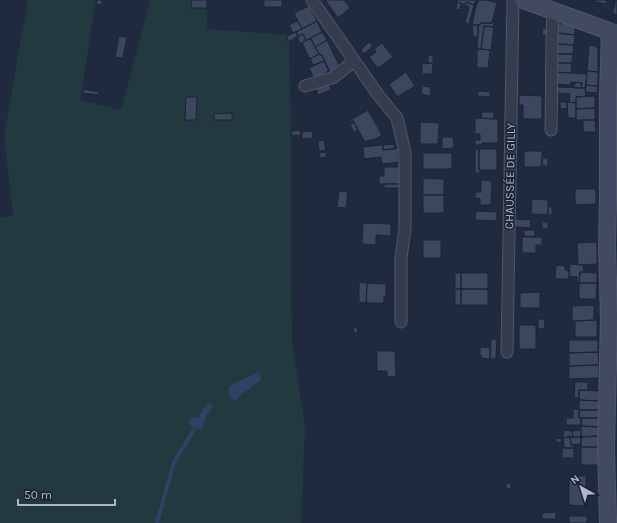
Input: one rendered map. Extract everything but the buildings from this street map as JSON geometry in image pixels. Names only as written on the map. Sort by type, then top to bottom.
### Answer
[{"type":"street","points":[[312,0],[379,96],[397,118],[405,152],[405,228],[401,259],[401,322]]},
{"type":"street","name":"CHAUSSÉE DE GILLY","points":[[507,352],[513,0]]},
{"type":"street","points":[[523,0],[613,33],[608,95],[607,245],[609,320],[606,448],[608,523]]},
{"type":"street","points":[[551,130],[551,41],[553,11]]},
{"type":"street","points":[[305,86],[334,77],[354,61]]},
{"type":"green space","points":[[28,0],[96,0],[80,100],[121,110],[150,0],[206,0],[207,29],[289,35],[292,341],[305,427],[301,523],[0,523],[0,218],[13,215],[4,136]]},
{"type":"water","points":[[258,372],[262,378],[260,381],[235,401],[231,398],[228,392],[229,386]]},
{"type":"water","points":[[211,403],[211,410],[206,415],[202,429],[191,427],[189,422],[190,419],[194,417],[197,418],[205,407]]},
{"type":"waterway","points":[[157,523],[174,462],[194,430]]}]
